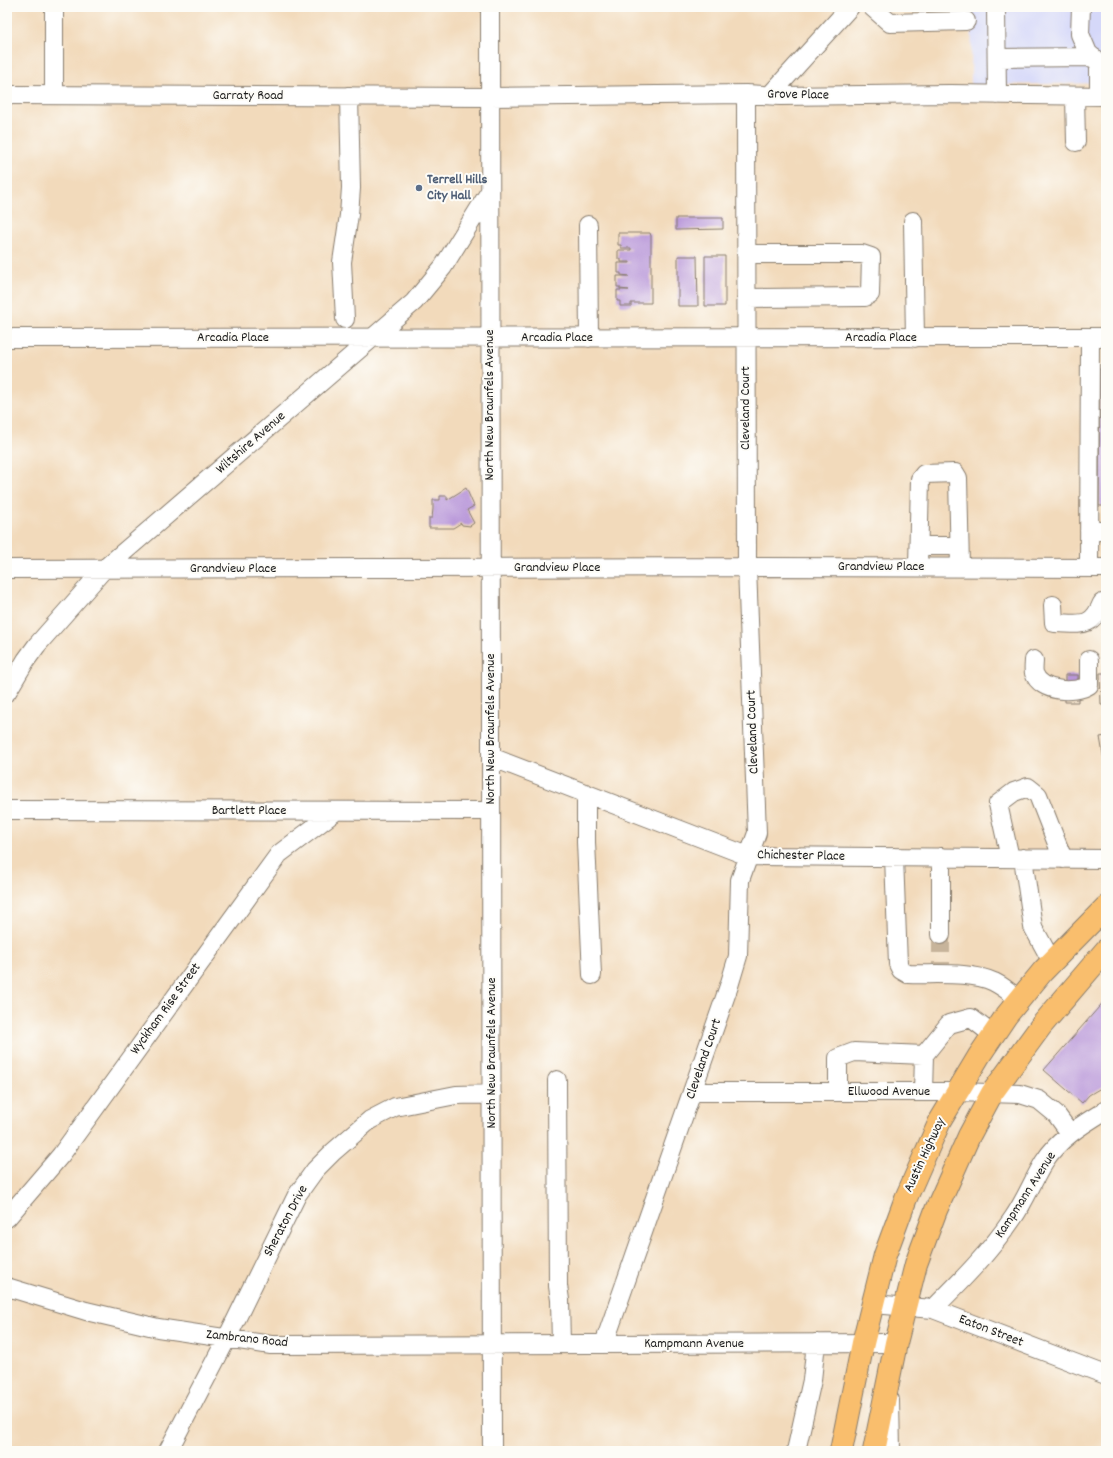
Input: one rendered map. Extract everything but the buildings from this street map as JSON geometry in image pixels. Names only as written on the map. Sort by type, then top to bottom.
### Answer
[{"type":"main road","name":"Austin Highway","points":[[841,1451],[864,1343],[885,1255],[906,1198],[940,1121],[993,1035],[1020,999],[1052,962],[1106,907]]},
{"type":"main road","points":[[874,1451],[896,1344],[916,1264],[936,1210],[969,1136],[992,1092],[1041,1026],[1106,950]]},
{"type":"street","points":[[54,7],[54,95]]},
{"type":"street","name":"North New Braunfels Avenue","points":[[490,7],[492,1451]]},
{"type":"street","points":[[771,94],[850,7]]},
{"type":"street","points":[[872,7],[890,23],[966,21]]},
{"type":"street","points":[[996,7],[997,95]]},
{"type":"street","points":[[1081,7],[1080,34],[1088,53],[1099,64],[1102,96]]},
{"type":"street","points":[[997,58],[1092,57]]},
{"type":"street","name":"Grove Place","points":[[490,97],[746,94],[771,94],[780,96],[1102,96]]},
{"type":"street","name":"Cleveland Court","points":[[604,1344],[738,956],[740,880],[757,833],[747,567],[746,94]]},
{"type":"street","name":"Garraty Road","points":[[7,95],[490,97]]},
{"type":"street","points":[[345,319],[342,262],[349,215],[351,188],[349,96]]},
{"type":"street","points":[[1075,96],[1076,142]]},
{"type":"street","name":"Wiltshire Avenue","points":[[7,692],[26,660],[37,645],[104,569],[414,302],[443,267],[490,191]]},
{"type":"street","points":[[913,221],[915,338]]},
{"type":"street","points":[[588,225],[589,338]]},
{"type":"street","points":[[746,254],[862,254],[871,257],[870,294],[864,297],[746,298]]},
{"type":"street","points":[[1097,568],[1098,337]]},
{"type":"street","name":"Arcadia Place","points":[[7,338],[1098,337]]},
{"type":"street","points":[[918,567],[920,479],[924,474],[954,473],[958,478],[960,567]]},
{"type":"street","points":[[919,546],[959,546]]},
{"type":"street","name":"Grandview Place","points":[[7,569],[747,567],[1097,568]]},
{"type":"street","points":[[1053,605],[1054,623],[1089,623],[1096,616],[1102,603]]},
{"type":"street","points":[[1034,660],[1034,674],[1043,685],[1059,690],[1083,689],[1088,685],[1089,660]]},
{"type":"street","name":"Chichester Place","points":[[491,757],[748,856],[1106,859]]},
{"type":"street","points":[[1052,962],[1033,927],[1017,858],[998,804],[1014,792],[1028,786],[1038,795],[1064,859]]},
{"type":"street","points":[[586,793],[586,842],[592,975]]},
{"type":"street","name":"Bartlett Place","points":[[7,810],[491,811]]},
{"type":"street","name":"Wyckham Rise Street","points":[[7,1218],[61,1155],[279,854],[336,811]]},
{"type":"street","points":[[894,857],[898,964],[901,970],[908,974],[984,978],[994,982],[1020,999]]},
{"type":"street","points":[[941,857],[942,935]]},
{"type":"street","points":[[942,964],[944,967],[960,976]]},
{"type":"street","points":[[923,1092],[924,1054],[949,1024],[970,1018],[993,1035]]},
{"type":"street","points":[[838,1092],[838,1058],[854,1052],[924,1054]]},
{"type":"street","points":[[557,1080],[558,1278],[561,1344]]},
{"type":"street","name":"Ellwood Avenue","points":[[692,1092],[992,1092],[1020,1094],[1039,1100],[1056,1114],[1070,1133]]},
{"type":"street","name":"Sheraton Drive","points":[[168,1451],[227,1338],[297,1195],[315,1170],[333,1152],[370,1120],[395,1107],[456,1095],[492,1094]]},
{"type":"street","name":"Kampmann Avenue","points":[[933,1309],[967,1275],[996,1242],[1014,1217],[1045,1161],[1070,1133],[1106,1110]]},
{"type":"street","name":"Zambrano Road","points":[[7,1287],[86,1311],[158,1328],[271,1345],[492,1345]]},
{"type":"street","name":"Eaton Street","points":[[873,1304],[933,1309],[1106,1375]]},
{"type":"street","points":[[796,1451],[812,1380],[816,1343]]},
{"type":"street","name":"Kampmann Avenue","points":[[492,1345],[896,1344]]},
{"type":"street","points":[[890,1375],[891,1451]]},
{"type":"shaded area","points":[[972,7],[1106,7],[1106,83],[971,85]]},
{"type":"tunnel","points":[[941,935],[941,964]]},
{"type":"place","name":"Terrell Hills City Hall","points":[[419,188]]}]
